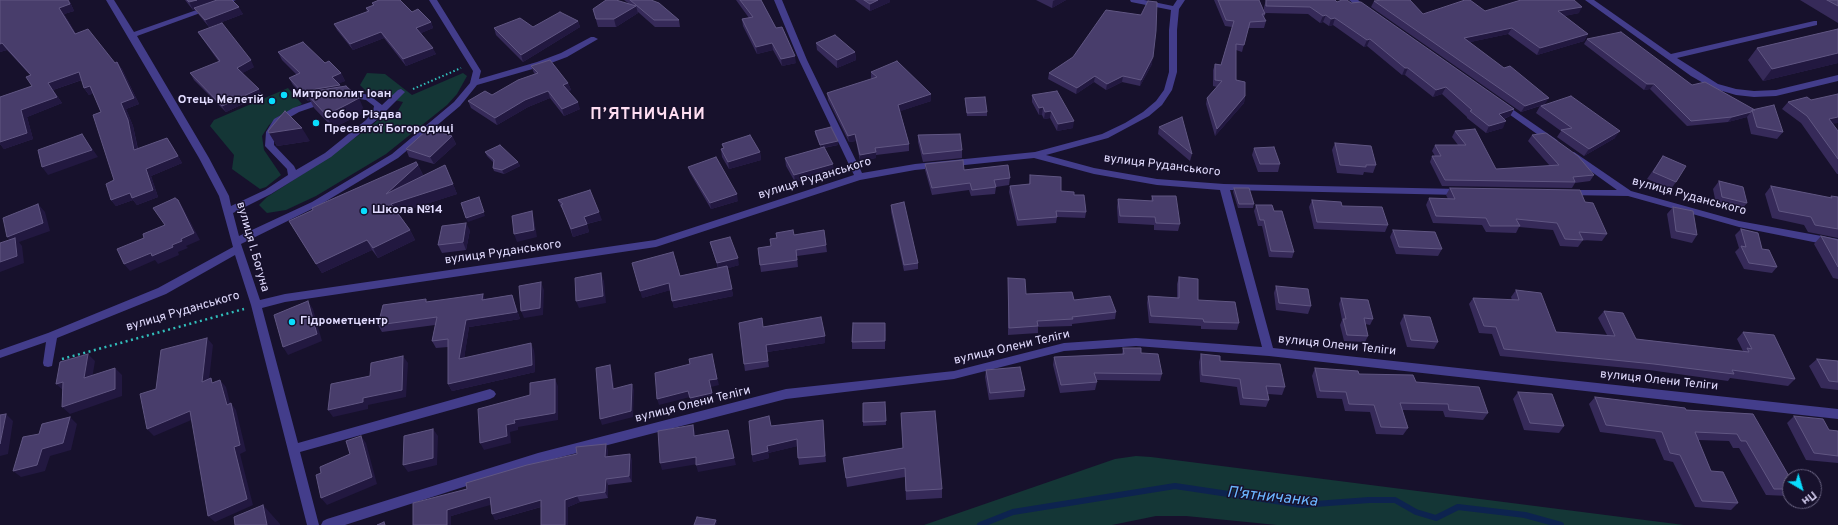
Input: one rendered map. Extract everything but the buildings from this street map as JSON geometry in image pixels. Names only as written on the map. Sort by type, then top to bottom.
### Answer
[{"type":"street","name":"вулиця І. Богуна","points":[[110,0],[204,158],[224,196],[237,245],[256,305],[313,525]]},
{"type":"street","points":[[132,35],[232,0]]},
{"type":"street","points":[[0,354],[52,336],[162,291],[237,245],[315,204],[395,156],[457,104],[474,83],[477,71],[433,0]]},
{"type":"street","points":[[778,0],[803,60],[859,177]]},
{"type":"street","points":[[1134,0],[1175,9]]},
{"type":"street","points":[[1034,155],[1104,136],[1128,125],[1146,114],[1158,103],[1168,90],[1173,72],[1173,30],[1175,9],[1181,0]]},
{"type":"street","points":[[1353,0],[1371,14]]},
{"type":"street","points":[[1589,0],[1694,74],[1715,86],[1736,92],[1754,94],[1776,93],[1838,78]]},
{"type":"street","points":[[1670,57],[1814,23]]},
{"type":"street","points":[[474,83],[540,64],[564,55],[594,39]]},
{"type":"street","points":[[228,212],[268,192],[328,155],[369,122],[401,92]]},
{"type":"street","points":[[292,177],[291,168],[269,146],[270,132],[277,121],[296,110],[320,101],[354,95],[369,98],[378,105],[377,112],[369,122]]},
{"type":"street","points":[[1493,99],[1628,193]]},
{"type":"street","name":"вулиця Руданського","points":[[256,305],[285,298],[656,243],[859,177],[915,167],[1034,155],[1101,173],[1157,182],[1224,187],[1467,192]]},
{"type":"street","points":[[1224,187],[1269,352]]},
{"type":"street","name":"вулиця Руданського","points":[[1559,193],[1628,193],[1739,224],[1838,243]]},
{"type":"street","points":[[48,363],[52,336]]},
{"type":"street","name":"вулиця Олени Теліги","points":[[327,525],[538,458],[786,394],[954,375],[1064,347],[1136,342],[1269,352],[1838,414]]},
{"type":"street","points":[[293,449],[490,394]]},
{"type":"path","points":[[401,92],[434,81],[467,65]]},
{"type":"path","name":"вулиця Руданського","points":[[48,363],[256,305]]},
{"type":"green space","points":[[367,73],[385,74],[412,95],[463,73],[467,76],[457,94],[447,105],[386,154],[316,196],[286,210],[267,213],[259,205],[267,197],[323,161],[370,127],[385,114],[396,114],[403,102],[394,100],[381,91],[366,91],[360,85]]},
{"type":"green space","points":[[288,88],[302,104],[279,116],[269,125],[262,136],[264,150],[281,175],[266,187],[260,189],[232,169],[234,155],[210,126],[214,120]]},
{"type":"green space","points":[[1136,456],[1684,525],[1277,525],[1186,516],[1156,516],[1112,525],[924,525],[1115,459]]},
{"type":"waterway","name":"П'ятничанка","points":[[980,525],[1013,512],[1175,486],[1302,505],[1369,500],[1395,500],[1416,512],[1436,518],[1458,507],[1525,515],[1561,525]]},
{"type":"place","name":"Митрополит Іоан","points":[[284,95]]},
{"type":"place","name":"Отець Мелетій","points":[[272,101]]},
{"type":"place","name":"Собор Різдва Пресвятої Богородиці","points":[[316,123]]},
{"type":"place","name":"Школа №14","points":[[364,211]]},
{"type":"place","name":"Гідрометцентр","points":[[292,322]]},
{"type":"district","name":"П’ЯТНИЧАНИ","points":[[648,116]]}]
